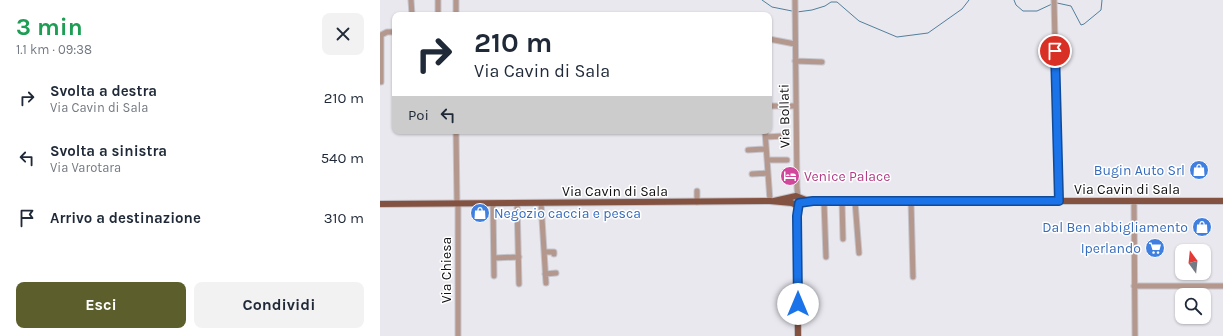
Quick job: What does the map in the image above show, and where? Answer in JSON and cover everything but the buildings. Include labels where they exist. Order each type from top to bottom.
[{"type":"main road","name":"Via Cavin di Sala","points":[[380,204],[1223,200]]},
{"type":"main road","points":[[796,201],[798,336]]},
{"type":"street","points":[[411,0],[412,12]]},
{"type":"street","points":[[438,0],[438,12]]},
{"type":"street","points":[[456,0],[456,12]]},
{"type":"street","name":"Via Bollati","points":[[795,0],[796,201]]},
{"type":"street","points":[[1054,3],[1059,201]]},
{"type":"street","points":[[381,82],[381,35],[387,32],[392,32]]},
{"type":"street","points":[[772,40],[795,44]]},
{"type":"street","points":[[795,61],[822,62]]},
{"type":"street","points":[[772,106],[796,106]]},
{"type":"street","points":[[456,134],[458,204]]},
{"type":"street","points":[[766,134],[768,173],[772,201]]},
{"type":"street","points":[[766,137],[783,136]]},
{"type":"street","points":[[748,150],[766,149]]},
{"type":"street","points":[[767,160],[787,160]]},
{"type":"street","points":[[752,174],[768,173]]},
{"type":"street","points":[[697,191],[697,202]]},
{"type":"street","points":[[824,201],[826,257]]},
{"type":"street","points":[[842,201],[843,239]]},
{"type":"street","points":[[855,201],[859,253]]},
{"type":"street","points":[[911,201],[913,277]]},
{"type":"street","points":[[517,203],[520,284]]},
{"type":"street","points":[[541,203],[546,283]]},
{"type":"street","points":[[1134,203],[1134,336]]},
{"type":"street","name":"Via Chiesa","points":[[458,204],[458,336]]},
{"type":"street","points":[[493,204],[494,276]]},
{"type":"street","points":[[544,252],[554,252],[554,254]]},
{"type":"street","points":[[494,258],[519,257]]},
{"type":"street","points":[[545,274],[556,273]]},
{"type":"street","points":[[1134,286],[1223,286]]},
{"type":"waterway","points":[[762,0],[772,7],[792,11]]},
{"type":"waterway","points":[[797,12],[812,10],[825,6],[831,2],[837,2],[859,21],[897,37],[928,33],[962,9],[969,0]]},
{"type":"waterway","points":[[1014,0],[1016,5],[1023,11],[1037,11],[1052,4]]},
{"type":"waterway","points":[[1057,3],[1071,6],[1081,25],[1101,10],[1102,0]]},
{"type":"place","name":"Bugin Auto Srl","points":[[1199,170]]},
{"type":"place","name":"Venice Palace","points":[[790,176]]},
{"type":"place","name":"Negozio caccia e pesca","points":[[480,213]]},
{"type":"place","name":"Dal Ben abbigliamento","points":[[1202,227]]},
{"type":"place","name":"Iperlando","points":[[1155,248]]},
{"type":"route","points":[[798,304],[797,216],[799,203],[813,201],[1059,201],[1055,51]]}]
